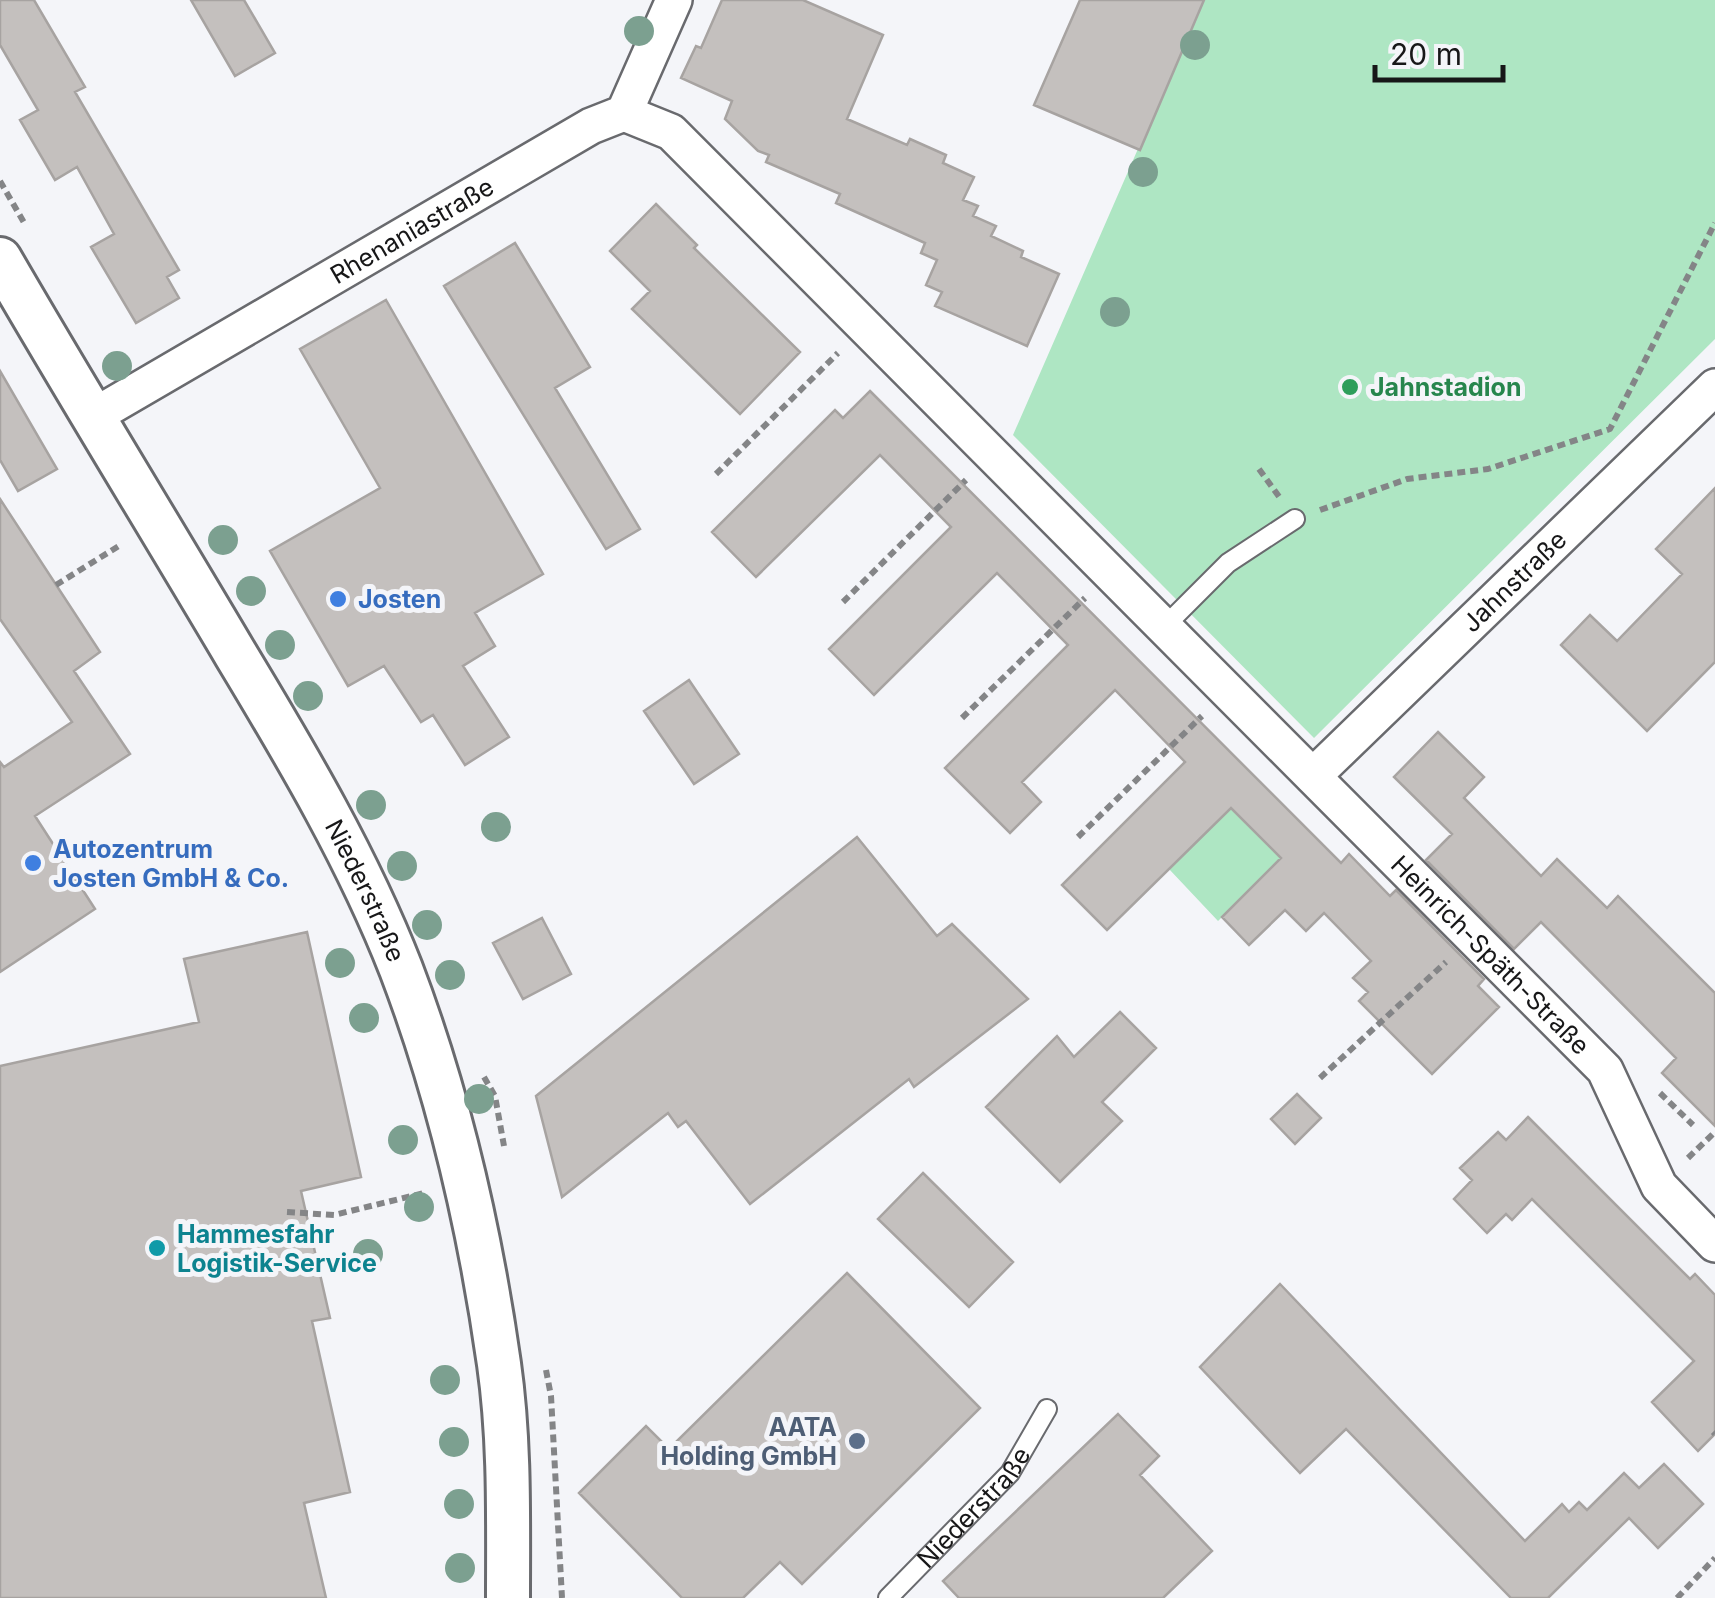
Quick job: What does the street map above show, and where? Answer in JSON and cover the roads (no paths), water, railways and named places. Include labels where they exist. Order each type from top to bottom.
[{"type":"street","points":[[624,113],[674,0]]},
{"type":"street","name":"Heinrich-Späth-Straße","points":[[624,113],[670,132],[1604,1070],[1658,1186],[1715,1244]]},
{"type":"street","name":"Rhenaniastraße","points":[[94,416],[591,126],[624,113]]},
{"type":"street","name":"Niederstraße","points":[[14,245],[94,416],[326,810],[400,966],[434,1062],[465,1181],[500,1366],[508,1483],[508,1598]]},
{"type":"street","name":"Jahnstraße","points":[[1313,776],[1715,387]]},
{"type":"lane","points":[[1164,627],[1228,563],[1295,519]]},
{"type":"lane","name":"Niederstraße","points":[[888,1598],[1010,1473],[1047,1409]]},
{"type":"place","name":"Jahnstadion","points":[[1350,387]]},
{"type":"place","name":"Josten","points":[[338,599]]},
{"type":"place","name":"Autozentrum Josten GmbH & Co.","points":[[33,863]]},
{"type":"place","name":"Hammesfahr Logistik-Service","points":[[157,1248]]},
{"type":"place","name":"AATA Holding GmbH","points":[[857,1441]]}]
